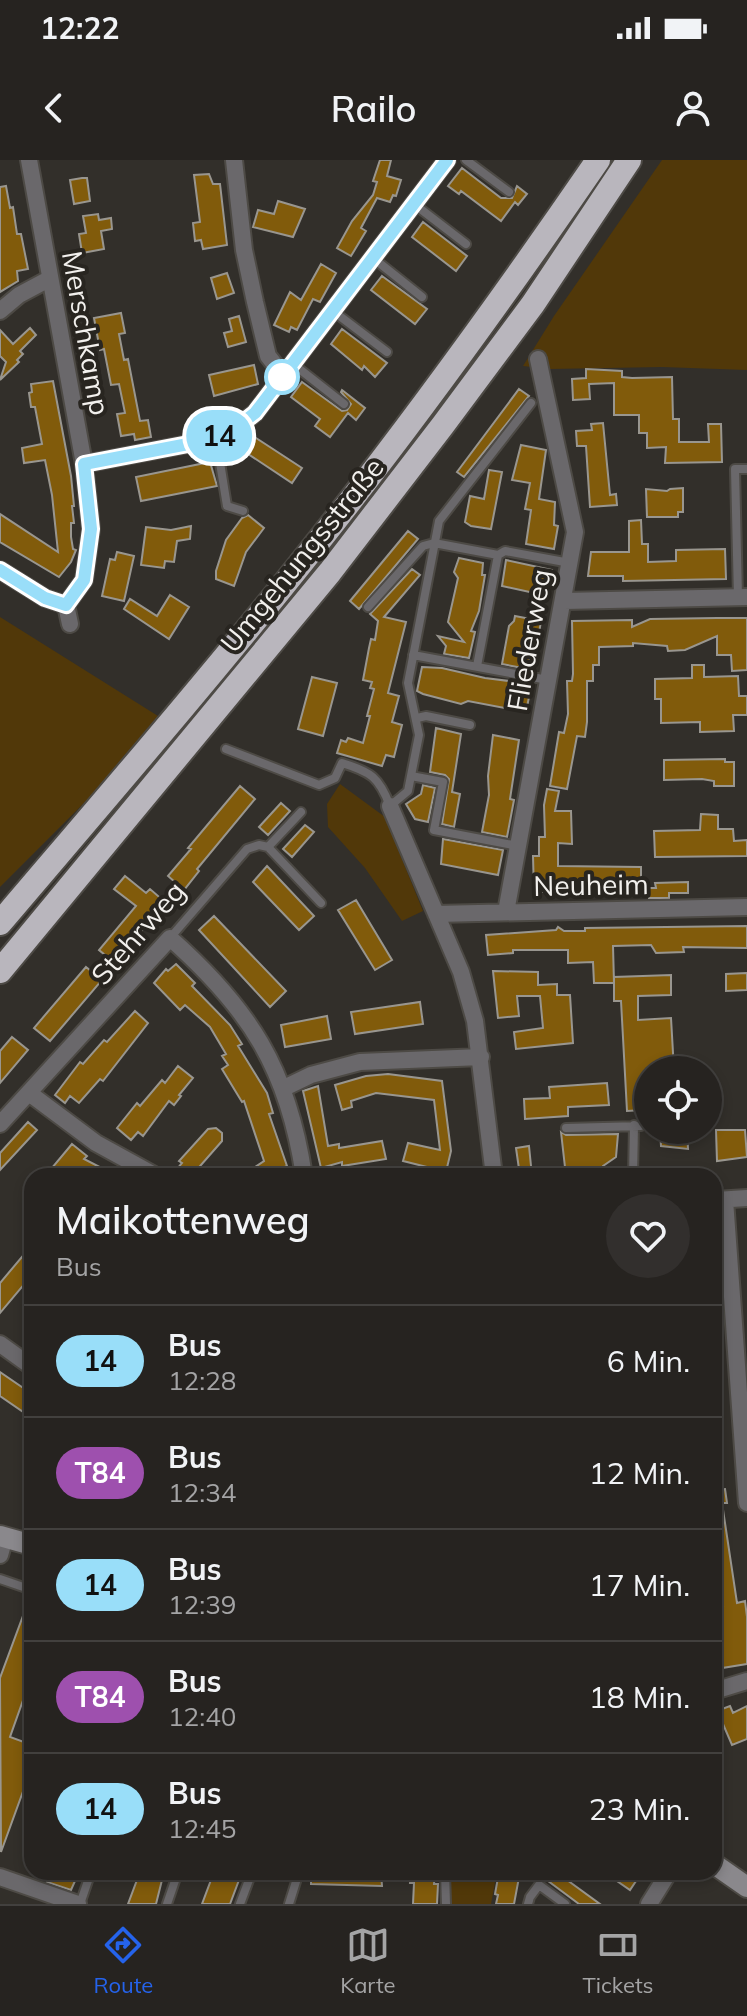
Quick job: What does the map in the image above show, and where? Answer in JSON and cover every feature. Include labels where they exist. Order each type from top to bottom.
[{"type":"highway","name":"Umgehungsstraße","points":[[0,923],[128,775],[304,560],[509,290],[598,160]]},
{"type":"highway","name":"Umgehungsstraße","points":[[0,971],[358,536],[533,304],[629,160]]},
{"type":"main road","points":[[1,1540],[24,1544]]},
{"type":"main road","points":[[722,1870],[747,1887]]},
{"type":"street","name":"Merschkamp","points":[[29,160],[84,464],[91,529],[84,580],[66,605]]},
{"type":"street","points":[[234,160],[244,250],[268,356],[288,369]]},
{"type":"street","points":[[84,464],[216,437],[233,430],[255,413],[447,160]]},
{"type":"street","points":[[0,311],[19,295],[49,279]]},
{"type":"street","name":"Fliederweg","points":[[506,912],[575,532],[535,378],[538,359]]},
{"type":"street","points":[[0,570],[45,598],[66,605],[70,624]]},
{"type":"street","points":[[564,601],[743,598]]},
{"type":"street","points":[[390,806],[461,972],[475,1021],[493,1168]]},
{"type":"street","name":"Neuheim","points":[[436,914],[747,907]]},
{"type":"street","points":[[170,938],[208,971],[245,1015],[284,1088],[298,1136],[303,1168]]},
{"type":"street","name":"Stehrweg","points":[[0,1124],[170,938]]},
{"type":"street","points":[[284,1088],[311,1075],[360,1062],[481,1057]]},
{"type":"street","points":[[29,1093],[96,1143],[141,1168]]},
{"type":"street","points":[[722,1200],[747,1198]]},
{"type":"street","points":[[722,1228],[745,1444],[747,1503]]},
{"type":"street","points":[[0,1344],[24,1361]]},
{"type":"street","points":[[722,1689],[747,1681]]},
{"type":"street","points":[[0,1877],[79,1904]]},
{"type":"street","points":[[649,1904],[664,1880]]},
{"type":"lane","points":[[466,160],[509,192]]},
{"type":"lane","points":[[414,204],[466,244]]},
{"type":"lane","points":[[372,257],[422,297]]},
{"type":"lane","points":[[332,311],[387,352]]},
{"type":"lane","points":[[288,369],[344,404]]},
{"type":"lane","points":[[333,757],[373,775],[384,789],[390,806],[408,791],[419,735],[408,683],[439,521],[531,403]]},
{"type":"lane","points":[[216,437],[227,506],[243,511]]},
{"type":"lane","points":[[743,598],[735,469],[747,469]]},
{"type":"lane","points":[[368,607],[423,546],[434,543],[498,555],[505,551],[570,563]]},
{"type":"lane","points":[[477,666],[498,555]]},
{"type":"lane","points":[[413,655],[548,680]]},
{"type":"lane","points":[[417,718],[426,716],[470,725]]},
{"type":"lane","points":[[226,749],[319,785],[335,778],[342,763]]},
{"type":"lane","points":[[411,776],[443,782],[434,830],[518,846]]},
{"type":"lane","points":[[301,812],[268,847],[321,903]]},
{"type":"lane","name":"Stehrweg","points":[[170,938],[247,849],[259,845],[268,847]]},
{"type":"lane","points":[[566,1128],[634,1125],[633,1168]]},
{"type":"lane","points":[[0,1579],[24,1587]]},
{"type":"lane","points":[[79,1904],[88,1880]]},
{"type":"lane","points":[[167,1904],[175,1880]]},
{"type":"lane","points":[[240,1904],[249,1880]]},
{"type":"lane","points":[[289,1904],[296,1880]]},
{"type":"lane","points":[[445,1880],[446,1904]]},
{"type":"lane","points":[[528,1904],[539,1885],[565,1904]]},
{"type":"shaded area","points":[[662,160],[747,160],[747,370],[662,367],[550,369],[523,366],[554,316]]},
{"type":"shaded area","points":[[0,617],[158,716],[92,795],[0,887]]},
{"type":"shaded area","points":[[340,784],[385,817],[423,911],[402,921],[365,868],[328,827],[327,804]]},
{"type":"shaded area","points":[[447,1880],[496,1880],[491,1904],[448,1904]]},
{"type":"building","points":[[380,160],[391,160],[387,176],[401,180],[396,196],[393,195],[390,202],[377,198],[361,228],[366,231],[351,256],[337,248],[352,221],[373,195],[377,182],[373,181]]},
{"type":"building","points":[[462,168],[501,198],[512,198],[517,186],[527,194],[518,205],[515,202],[501,221],[461,191],[459,194],[448,186]]},
{"type":"building","points":[[209,174],[213,184],[220,184],[227,245],[203,249],[201,240],[195,241],[193,223],[200,222],[194,175]]},
{"type":"building","points":[[87,178],[90,201],[74,204],[70,180]]},
{"type":"building","points":[[6,186],[28,269],[17,271],[18,281],[0,292],[0,187]]},
{"type":"building","points":[[278,201],[305,209],[293,237],[253,227],[258,210],[274,214]]},
{"type":"building","points":[[98,214],[99,220],[111,218],[112,229],[101,231],[104,249],[82,253],[79,234],[86,233],[83,216]]},
{"type":"building","points":[[423,222],[467,256],[456,271],[412,237]]},
{"type":"building","points":[[321,264],[336,273],[320,302],[313,299],[297,330],[291,327],[289,332],[274,325],[290,292],[301,300]]},
{"type":"building","points":[[227,273],[234,293],[217,299],[211,278]]},
{"type":"building","points":[[382,276],[427,309],[415,324],[371,290]]},
{"type":"building","points":[[121,313],[125,333],[119,334],[124,360],[128,359],[140,421],[148,420],[151,437],[135,440],[134,434],[121,436],[117,414],[125,413],[119,384],[111,385],[94,318]]},
{"type":"building","points":[[239,316],[246,342],[228,347],[224,333],[232,331],[229,319]]},
{"type":"building","points":[[30,328],[36,335],[20,351],[23,354],[17,360],[19,362],[0,380],[6,362],[0,356],[0,330],[13,344]]},
{"type":"building","points":[[342,329],[387,363],[375,377],[331,344]]},
{"type":"building","points":[[254,365],[258,384],[214,396],[209,375]]},
{"type":"building","points":[[586,369],[622,371],[622,377],[632,378],[672,377],[673,419],[679,419],[679,442],[709,442],[708,424],[721,424],[722,462],[665,463],[666,447],[647,448],[647,433],[639,433],[639,415],[614,415],[614,383],[589,384],[590,399],[573,400],[572,379],[586,378]]},
{"type":"building","points":[[53,381],[71,476],[74,523],[71,523],[71,537],[73,549],[76,550],[59,577],[0,542],[0,514],[58,552],[45,460],[24,463],[22,448],[42,444],[35,407],[31,407],[31,384]]},
{"type":"building","points":[[302,382],[342,411],[351,404],[342,390],[365,408],[356,420],[348,413],[330,437],[315,426],[320,419],[291,397]]},
{"type":"building","points":[[519,389],[529,396],[464,477],[457,472]]},
{"type":"building","points":[[603,423],[610,495],[616,494],[617,505],[590,507],[586,446],[577,446],[576,431],[592,430],[591,424]]},
{"type":"building","points":[[247,435],[302,468],[292,483],[239,448]]},
{"type":"building","points":[[521,445],[546,450],[539,499],[555,502],[554,525],[558,526],[554,549],[526,544],[531,510],[525,509],[530,483],[512,480]]},
{"type":"building","points":[[210,462],[217,486],[141,501],[136,477]]},
{"type":"building","points":[[489,470],[502,472],[491,529],[465,522],[470,496],[484,499]]},
{"type":"building","points":[[683,488],[683,512],[678,512],[678,517],[647,517],[646,489],[667,491]]},
{"type":"building","points":[[248,515],[264,528],[246,552],[234,586],[216,579],[216,571],[226,540],[242,518]]},
{"type":"building","points":[[641,520],[642,544],[648,544],[648,562],[676,561],[676,550],[725,549],[726,579],[623,581],[623,576],[588,576],[591,552],[629,552],[629,521]]},
{"type":"building","points":[[191,526],[190,539],[177,541],[174,562],[165,561],[164,568],[141,565],[146,527],[171,530]]},
{"type":"building","points":[[408,531],[418,539],[359,609],[350,601]]},
{"type":"building","points":[[117,552],[134,556],[124,601],[102,596],[110,559],[115,560]]},
{"type":"building","points":[[459,558],[483,563],[482,575],[485,575],[479,611],[471,631],[475,632],[469,658],[444,654],[446,646],[438,636],[464,642],[448,622],[458,578],[454,572]]},
{"type":"building","points":[[506,560],[552,570],[548,596],[502,586]]},
{"type":"building","points":[[412,569],[420,575],[384,617],[406,622],[388,693],[399,696],[392,722],[402,725],[394,757],[386,755],[382,766],[337,753],[341,740],[346,742],[348,738],[363,743],[370,716],[367,716],[374,689],[370,688],[372,682],[363,680],[378,621],[370,614]]},
{"type":"building","points":[[170,595],[189,607],[169,639],[124,609],[130,599],[157,616]]},
{"type":"building","points":[[515,616],[541,621],[539,633],[535,632],[528,669],[502,664],[509,626]]},
{"type":"building","points":[[747,618],[747,670],[732,671],[731,655],[717,655],[717,636],[685,650],[668,651],[667,646],[633,643],[633,646],[599,647],[599,665],[593,665],[593,681],[587,681],[585,737],[577,736],[567,789],[550,786],[559,732],[564,733],[568,714],[567,681],[572,681],[573,674],[572,621],[632,620],[632,627],[650,619]]},
{"type":"building","points":[[692,665],[704,665],[704,677],[738,676],[739,696],[747,696],[747,715],[733,715],[734,731],[700,732],[700,722],[661,723],[661,699],[655,699],[655,679],[692,678]]},
{"type":"building","points":[[422,667],[525,683],[531,687],[526,712],[468,701],[461,704],[423,694],[417,691]]},
{"type":"building","points":[[312,677],[337,683],[323,736],[298,729]]},
{"type":"building","points":[[436,728],[461,734],[452,792],[460,794],[454,827],[442,824],[449,779],[430,772]]},
{"type":"building","points":[[493,735],[519,740],[510,799],[514,800],[507,837],[482,832],[489,795]]},
{"type":"building","points":[[725,759],[725,762],[734,762],[734,786],[714,786],[714,781],[702,779],[664,780],[664,760]]},
{"type":"building","points":[[423,785],[435,788],[428,822],[415,819],[406,804],[421,794]]},
{"type":"building","points":[[240,786],[255,799],[197,869],[199,871],[184,890],[168,876]]},
{"type":"building","points":[[547,789],[559,791],[555,811],[571,811],[572,844],[558,843],[558,866],[641,867],[641,891],[558,888],[558,892],[534,892],[533,856],[539,856],[539,837],[545,837]]},
{"type":"building","points":[[281,803],[290,811],[268,835],[259,827]]},
{"type":"building","points":[[701,814],[718,815],[718,829],[733,829],[734,841],[747,840],[747,856],[655,857],[654,831],[700,830]]},
{"type":"building","points":[[305,825],[314,832],[292,857],[283,849]]},
{"type":"building","points":[[443,839],[503,850],[498,875],[441,864]]},
{"type":"building","points":[[267,866],[314,916],[299,930],[253,882]]},
{"type":"building","points":[[125,876],[146,893],[150,889],[165,902],[115,963],[99,950],[136,906],[114,889]]},
{"type":"building","points":[[688,882],[688,893],[669,893],[669,898],[649,898],[648,888],[656,888],[655,883]]},
{"type":"building","points":[[356,900],[392,960],[375,970],[338,910]]},
{"type":"building","points":[[214,916],[286,991],[270,1007],[199,930]]},
{"type":"building","points":[[747,926],[747,948],[683,947],[684,952],[656,953],[651,945],[613,946],[614,983],[594,983],[593,962],[568,963],[568,950],[513,950],[513,953],[488,955],[486,935],[556,930],[558,927],[564,931],[585,931],[585,928]]},
{"type":"building","points":[[176,964],[195,983],[192,986],[230,1025],[242,1044],[238,1046],[267,1093],[273,1113],[269,1114],[287,1166],[254,1168],[264,1161],[244,1101],[222,1069],[228,1065],[222,1056],[226,1054],[210,1027],[185,1005],[180,1010],[154,983],[166,969],[168,971]]},
{"type":"building","points":[[86,967],[102,980],[50,1041],[34,1028]]},
{"type":"building","points":[[493,971],[538,972],[538,985],[557,984],[557,995],[570,995],[573,1043],[516,1049],[514,1032],[543,1028],[540,996],[517,996],[519,1016],[498,1018]]},
{"type":"building","points":[[747,973],[747,990],[726,991],[726,974]]},
{"type":"building","points":[[671,975],[671,995],[638,996],[638,1020],[671,1018],[673,1056],[634,1056],[634,1111],[627,1111],[621,1001],[614,1001],[614,977]]},
{"type":"building","points":[[420,1002],[423,1024],[355,1034],[351,1012]]},
{"type":"building","points":[[135,1011],[148,1023],[103,1081],[100,1079],[79,1103],[70,1096],[65,1103],[55,1095],[80,1062],[83,1064],[104,1040],[107,1042]]},
{"type":"building","points":[[327,1016],[331,1039],[285,1047],[281,1025]]},
{"type":"building","points":[[12,1037],[28,1050],[0,1083],[0,1051]]},
{"type":"building","points":[[178,1066],[193,1078],[174,1105],[169,1101],[143,1136],[138,1132],[131,1140],[117,1128],[137,1103],[140,1106]]},
{"type":"building","points":[[388,1074],[442,1081],[451,1151],[447,1168],[431,1168],[403,1161],[408,1143],[440,1150],[434,1100],[376,1093],[351,1101],[352,1107],[342,1110],[335,1085],[366,1076]]},
{"type":"building","points":[[607,1083],[609,1105],[568,1107],[568,1116],[525,1119],[524,1099],[550,1098],[549,1087]]},
{"type":"building","points":[[318,1086],[328,1146],[339,1144],[339,1148],[382,1141],[386,1159],[342,1166],[342,1162],[321,1168],[303,1091]]},
{"type":"building","points":[[28,1122],[37,1130],[0,1170],[0,1153]]},
{"type":"building","points":[[216,1128],[222,1133],[222,1141],[198,1168],[178,1168],[182,1163],[179,1161],[208,1129]]},
{"type":"building","points":[[722,1130],[745,1130],[747,1157],[717,1161],[716,1144],[722,1144]]},
{"type":"building","points":[[561,1132],[566,1135],[618,1134],[616,1157],[603,1168],[565,1168]]},
{"type":"building","points":[[72,1144],[87,1156],[84,1159],[101,1168],[52,1168]]},
{"type":"building","points":[[688,1144],[688,1149],[661,1146]]},
{"type":"building","points":[[529,1146],[531,1168],[519,1168],[516,1148]]},
{"type":"building","points":[[24,1254],[24,1284],[0,1313],[0,1283]]},
{"type":"building","points":[[0,1372],[24,1388],[24,1412],[0,1396]]},
{"type":"building","points":[[722,1489],[725,1489],[727,1503],[722,1503]]},
{"type":"building","points":[[722,1503],[737,1603],[745,1601],[747,1664],[722,1668]]},
{"type":"building","points":[[24,1613],[24,1698],[10,1737],[24,1742],[24,1789],[1,1852],[0,1678]]},
{"type":"building","points":[[730,1706],[733,1713],[747,1706],[747,1739],[732,1745],[722,1724],[722,1709]]},
{"type":"building","points":[[48,1880],[75,1880],[71,1890],[47,1882]]},
{"type":"building","points":[[137,1880],[162,1880],[156,1904],[128,1904]]},
{"type":"building","points":[[211,1880],[239,1880],[230,1904],[202,1904]]},
{"type":"building","points":[[311,1880],[382,1880],[382,1886],[311,1884]]},
{"type":"building","points":[[410,1880],[434,1880],[434,1884],[438,1884],[437,1904],[413,1904],[414,1883],[410,1883]]},
{"type":"building","points":[[498,1880],[518,1880],[514,1904],[496,1904],[498,1895],[495,1894]]},
{"type":"building","points":[[547,1880],[567,1880],[600,1904],[579,1904]]},
{"type":"building","points":[[616,1880],[637,1880],[630,1890]]},
{"type":"bus line","name":"14","points":[[0,570],[45,598],[66,605],[84,580],[91,529],[84,464],[209,440],[233,430],[255,413],[447,160]]}]
